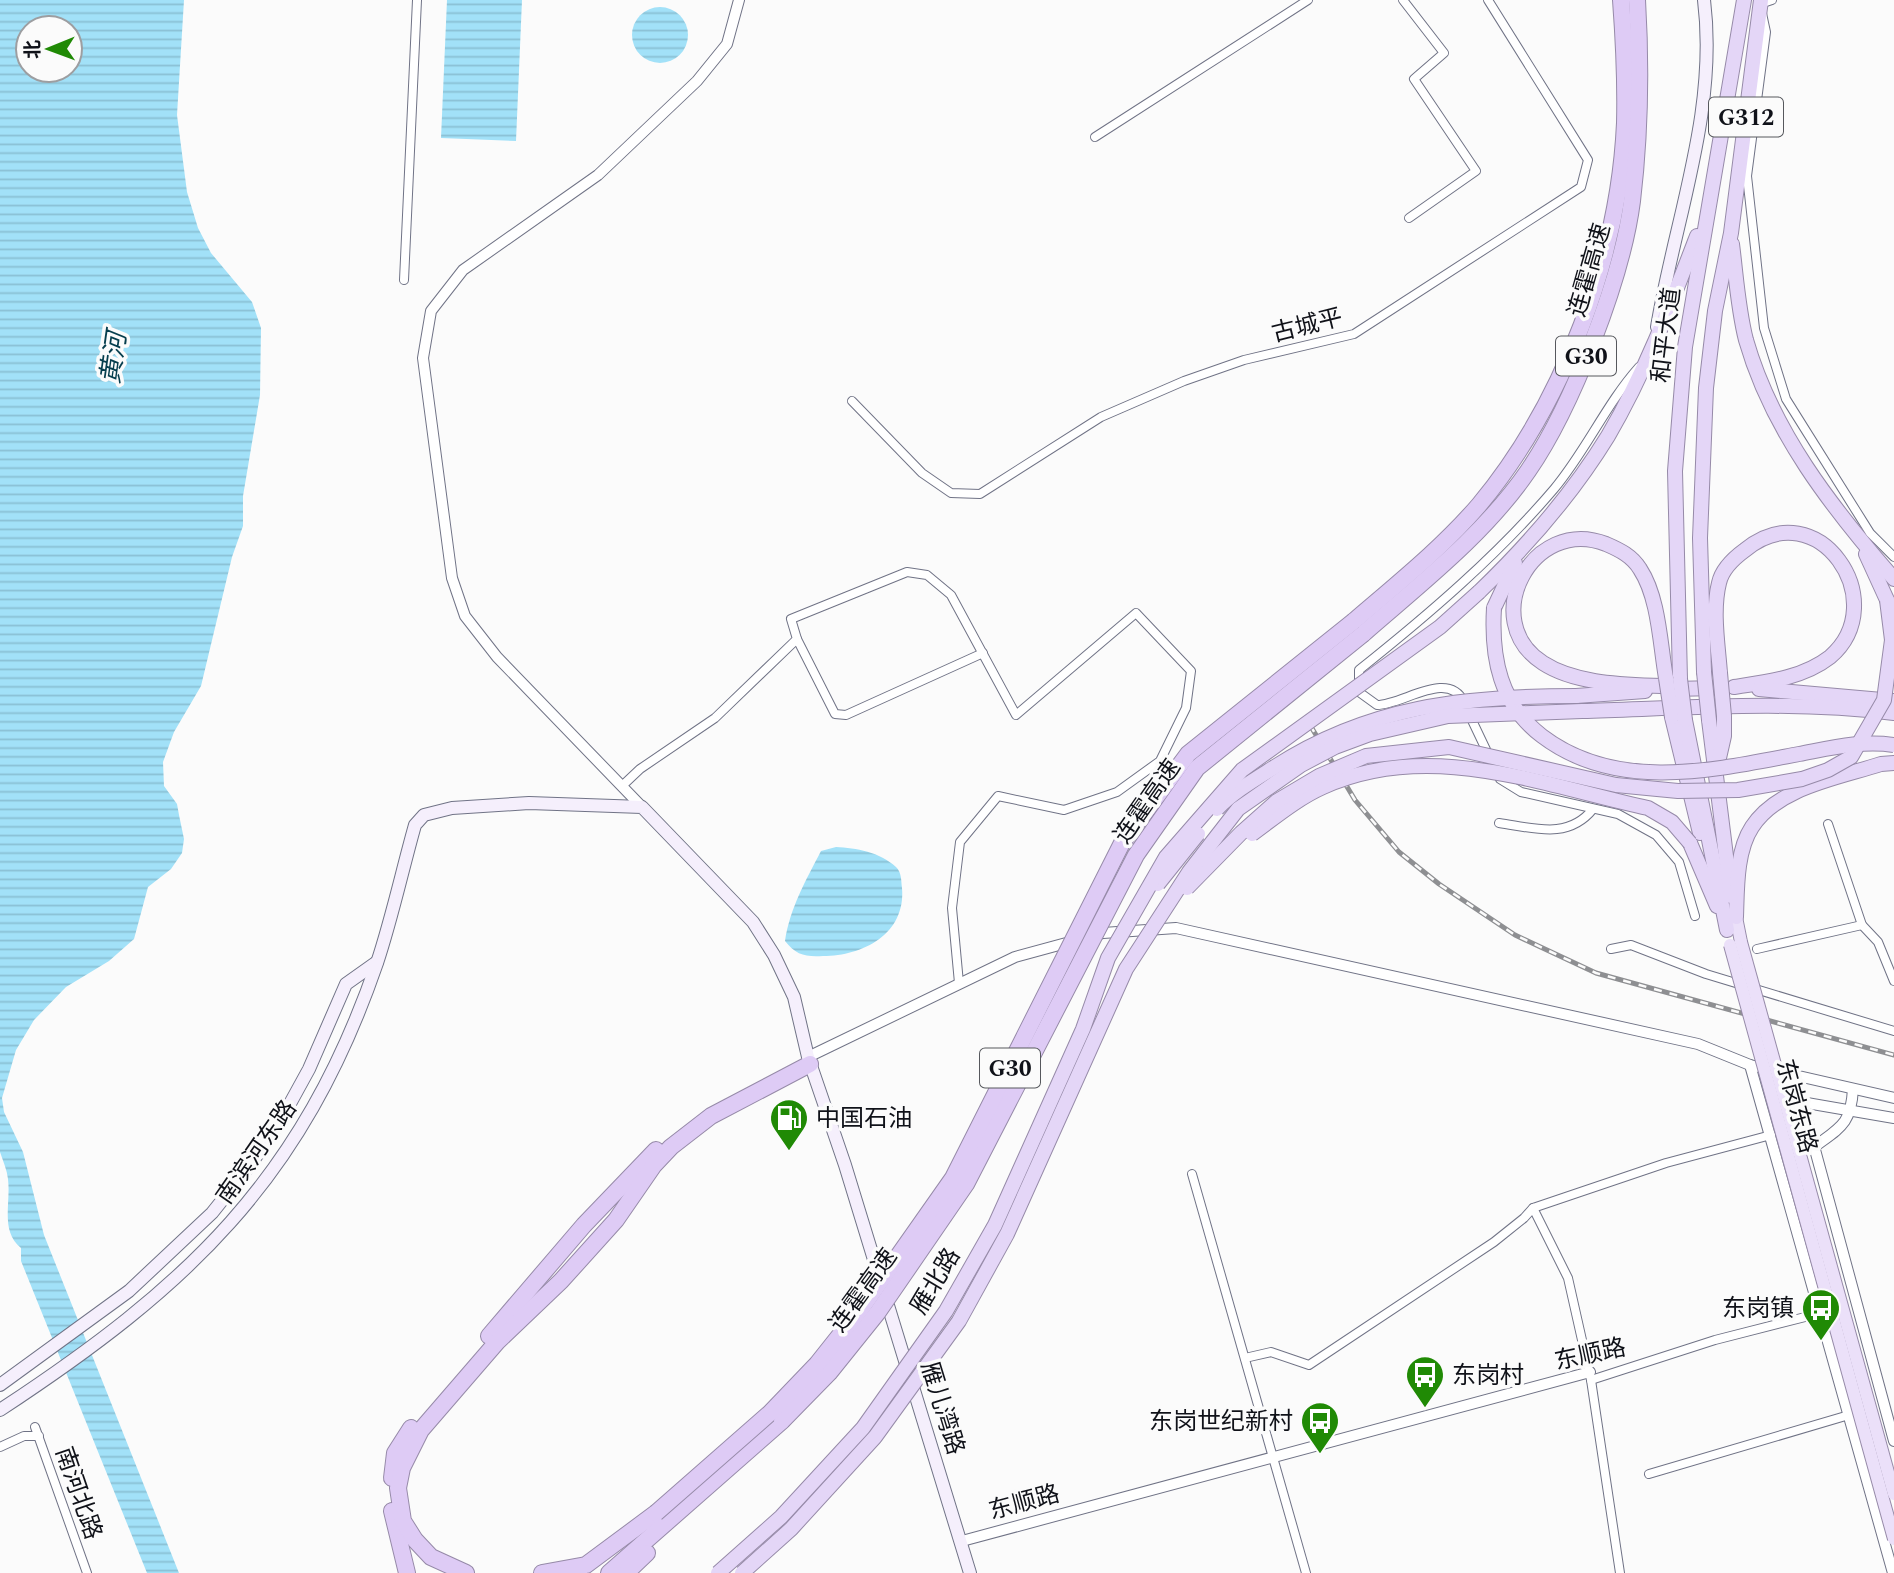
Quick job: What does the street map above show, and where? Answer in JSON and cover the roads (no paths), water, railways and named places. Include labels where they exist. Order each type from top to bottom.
[{"type":"highway","name":"连霍高速","points":[[609,1573],[782,1421],[829,1373],[878,1312],[966,1184],[1136,855],[1197,768],[1358,627],[1438,548],[1479,505],[1544,411],[1598,276],[1616,203],[1625,123],[1621,0]]},
{"type":"highway","name":"连霍高速","points":[[594,1573],[663,1523],[817,1364],[871,1296],[953,1178],[1122,843],[1188,754],[1450,558],[1494,514],[1528,471],[1558,421],[1586,356],[1614,276],[1632,204],[1639,122],[1637,0]]},
{"type":"highway","name":"和平大道","points":[[1678,682],[1675,471],[1685,347],[1744,0]]},
{"type":"highway","name":"和平大道","points":[[1716,718],[1704,672],[1701,472],[1715,311],[1731,233],[1764,1]]},
{"type":"highway","points":[[1132,916],[1166,857],[1242,770],[1440,627],[1520,552],[1607,437],[1655,340],[1708,204]]},
{"type":"highway","points":[[1731,233],[1745,335],[1775,415],[1813,477],[1894,579]]},
{"type":"highway","points":[[1716,718],[1720,673],[1716,598],[1719,579],[1731,561],[1757,541],[1779,534],[1796,533],[1812,537],[1837,553],[1855,582],[1857,596],[1852,628],[1842,645],[1829,658],[1784,680],[1734,687]]},
{"type":"highway","points":[[1678,682],[1648,584],[1627,554],[1597,541],[1578,538],[1552,546],[1536,556],[1518,584],[1514,618],[1519,636],[1543,664],[1589,679],[1678,682],[1894,701]]},
{"type":"highway","points":[[1164,911],[1241,833],[1278,801],[1319,776],[1366,756],[1450,747],[1616,785],[1678,791],[1738,790],[1802,779],[1828,770],[1851,757],[1884,700],[1892,640],[1887,600],[1860,539]]},
{"type":"highway","points":[[1520,552],[1494,608],[1492,637],[1495,665],[1504,691],[1518,713],[1531,728],[1566,752],[1605,766],[1675,774],[1852,744],[1894,745]]},
{"type":"highway","points":[[1132,916],[1219,807],[1297,752],[1336,731],[1422,707],[1516,696],[1576,696],[1678,682]]},
{"type":"highway","name":"东岗东路","points":[[1678,682],[1678,719],[1693,814],[1720,890],[1727,930]]},
{"type":"highway","points":[[1164,911],[1189,872],[1238,809],[1301,765],[1335,747],[1370,734],[1448,716],[1749,707],[1854,708],[1894,713]]},
{"type":"highway","name":"东岗东路","points":[[1716,718],[1724,736],[1717,766],[1736,917]]},
{"type":"highway","points":[[1736,917],[1741,869],[1751,828],[1784,797],[1881,764],[1894,763]]},
{"type":"highway","points":[[1164,911],[1243,841],[1322,787],[1370,771],[1408,766],[1462,765],[1648,808],[1672,822],[1690,843],[1727,930]]},
{"type":"highway","name":"雁北路","points":[[741,1573],[791,1529],[875,1437],[958,1321],[1007,1234],[1126,969],[1164,911]]},
{"type":"highway","name":"雁北路","points":[[718,1573],[781,1517],[863,1428],[946,1311],[1000,1213],[1083,1030],[1108,958],[1132,916]]},
{"type":"highway","points":[[407,1573],[393,1513],[392,1479],[395,1452],[418,1418],[584,1225],[674,1132],[706,1110],[809,1060]]},
{"type":"highway","points":[[466,1573],[431,1557],[415,1540],[403,1521],[398,1488],[402,1468],[421,1430],[512,1326],[561,1281],[615,1220],[654,1165],[671,1147],[711,1116],[809,1060]]},
{"type":"highway","points":[[542,1573],[586,1565],[663,1523]]},
{"type":"highway","points":[[626,1573],[663,1523]]},
{"type":"main road","points":[[1655,340],[1668,263],[1691,183],[1705,78],[1707,36],[1704,0]]},
{"type":"main road","name":"南滨河东路","points":[[0,1410],[142,1309],[228,1227],[283,1157],[328,1079],[377,962],[415,825],[424,815],[452,808],[529,803],[642,807]]},
{"type":"main road","name":"雁儿湾路","points":[[642,807],[753,922],[774,955],[794,997],[809,1060],[845,1165],[970,1573]]},
{"type":"main road","name":"东岗东路","points":[[1736,917],[1735,943],[1894,1539]]},
{"type":"main road","name":"东岗东路","points":[[1727,930],[1735,943],[1894,1494]]},
{"type":"main road","name":"南滨河东路","points":[[0,1385],[129,1291],[205,1220],[260,1152],[309,1069],[346,984],[377,962]]},
{"type":"street","points":[[404,280],[417,0]]},
{"type":"street","points":[[642,807],[498,657],[465,617],[452,578],[423,358],[430,311],[463,270],[598,175],[697,81],[727,44],[740,0]]},
{"type":"street","points":[[1095,137],[1308,0]]},
{"type":"street","points":[[1403,0],[1444,53],[1414,79],[1476,171],[1409,218]]},
{"type":"street","name":"古城平","points":[[852,401],[922,473],[951,493],[980,494],[1101,417],[1184,381],[1244,360],[1354,334],[1581,187],[1588,160],[1488,0]]},
{"type":"street","points":[[1764,1],[1766,32],[1747,176],[1764,328],[1786,399],[1870,533],[1894,557]]},
{"type":"street","points":[[1745,335],[1764,328]]},
{"type":"street","points":[[1645,359],[1620,388],[1554,489],[1471,575],[1359,670],[1357,677],[1359,692],[1370,703],[1377,705],[1438,687],[1452,689],[1462,698],[1500,779],[1521,792],[1619,814],[1656,835],[1679,862],[1695,916]]},
{"type":"street","points":[[959,983],[952,908],[960,842],[998,796],[1064,810],[1116,792],[1160,761],[1186,708],[1191,671],[1136,613],[1016,715],[983,653],[951,595],[927,575],[907,572],[791,619],[797,639],[835,714],[846,715],[983,653]]},
{"type":"street","points":[[622,786],[640,769],[715,718],[797,639]]},
{"type":"street","points":[[1499,823],[1563,830],[1575,826],[1593,808]]},
{"type":"street","points":[[1828,824],[1862,925],[1878,942],[1894,981]]},
{"type":"street","points":[[1757,949],[1862,925]]},
{"type":"street","points":[[809,1060],[836,1042],[1014,957],[1103,933],[1176,928],[1698,1044],[1750,1065],[1894,1098]]},
{"type":"street","points":[[1611,949],[1630,945],[1706,974],[1894,1031]]},
{"type":"street","points":[[1750,1065],[1892,1573]]},
{"type":"street","points":[[1795,1076],[1894,1441]]},
{"type":"street","points":[[1756,1082],[1801,1102],[1894,1118]]},
{"type":"street","points":[[1814,1147],[1846,1123],[1852,1110],[1853,1089]]},
{"type":"street","points":[[1245,1358],[1271,1352],[1309,1365],[1494,1242],[1533,1208],[1666,1163],[1771,1135]]},
{"type":"street","points":[[1192,1174],[1306,1573]]},
{"type":"street","points":[[1533,1208],[1568,1278],[1591,1376],[1620,1573]]},
{"type":"street","name":"东顺路","points":[[962,1541],[1821,1314]]},
{"type":"street","points":[[1824,1327],[1860,1319]]},
{"type":"street","points":[[1649,1474],[1849,1415]]},
{"type":"street","name":"南河北路","points":[[35,1427],[86,1573]]},
{"type":"street","points":[[0,1447],[24,1436],[39,1436]]},
{"type":"water","name":"黄河","points":[[0,0],[184,0],[177,115],[187,192],[198,228],[211,253],[252,302],[261,328],[260,395],[243,496],[243,526],[232,557],[201,686],[174,732],[163,762],[164,786],[177,804],[184,839],[182,853],[171,869],[148,887],[134,939],[109,961],[66,987],[34,1020],[16,1050],[2,1098],[4,1112],[23,1152],[44,1235],[179,1573],[147,1573],[21,1261],[21,1248],[11,1234],[8,1225],[9,1188],[0,1152]]},
{"type":"water","points":[[447,0],[522,0],[516,141],[441,138]]},
{"type":"water","points":[[655,7],[665,7],[680,15],[686,24],[686,46],[680,55],[665,63],[655,63],[637,51],[632,40],[632,30],[644,12]]},
{"type":"water","points":[[836,847],[868,852],[896,867],[902,888],[897,918],[889,930],[867,947],[838,955],[801,954],[785,941],[791,917],[799,894],[821,851]]},
{"type":"railway","points":[[1310,725],[1355,800],[1399,852],[1439,884],[1515,935],[1596,973],[1894,1055]]},
{"type":"place","name":"中国石油","points":[[789,1152]]},
{"type":"place","name":"东岗镇","points":[[1821,1342]]},
{"type":"place","name":"东岗村","points":[[1425,1409]]},
{"type":"place","name":"东岗世纪新村","points":[[1320,1455]]}]
